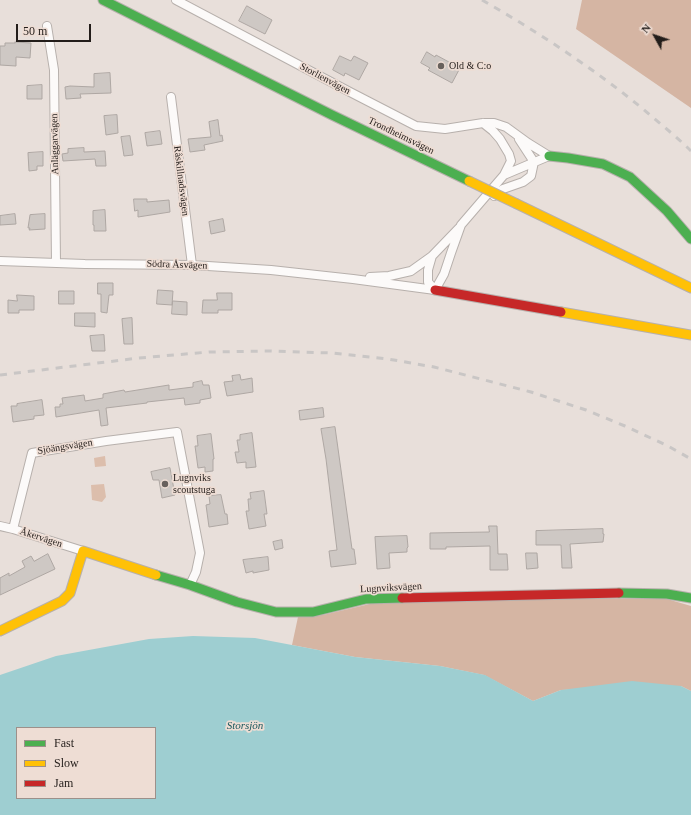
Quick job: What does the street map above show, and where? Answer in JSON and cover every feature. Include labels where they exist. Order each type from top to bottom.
[{"type":"main road","name":"Trondheimsvägen","points":[[102,0],[332,115],[691,288]]},
{"type":"main road","points":[[549,156],[603,164],[630,177],[667,211],[691,239]]},
{"type":"main road","points":[[435,290],[691,335]]},
{"type":"main road","points":[[0,631],[62,601],[70,593],[83,551]]},
{"type":"main road","name":"Lugnviksvägen","points":[[83,551],[141,571],[190,585],[237,602],[276,612],[313,612],[366,599],[630,593],[667,594],[691,598]]},
{"type":"street","name":"Storlienvägen","points":[[176,0],[416,126],[445,129],[483,123],[494,123],[506,127],[549,156]]},
{"type":"street","name":"Anläggarvägen","points":[[47,26],[54,70],[56,263]]},
{"type":"street","name":"Råskillnadsvägen","points":[[171,97],[192,265]]},
{"type":"street","points":[[477,208],[504,175],[510,160],[509,154],[500,139],[494,131],[483,123]]},
{"type":"street","points":[[477,208],[503,189],[523,182],[531,176],[534,162],[516,135]]},
{"type":"street","points":[[504,175],[549,156]]},
{"type":"street","name":"Södra Åsvägen","points":[[353,279],[389,276],[411,272],[432,256],[477,208]]},
{"type":"street","points":[[432,256],[428,270],[428,282],[435,290],[444,274],[461,225]]},
{"type":"street","name":"Södra Åsvägen","points":[[0,261],[192,265],[271,270],[435,290]]},
{"type":"street","name":"Sjöängsvägen","points":[[13,529],[32,453],[106,441],[177,432],[200,553],[196,572],[190,585]]},
{"type":"street","name":"Åkervägen","points":[[0,526],[83,551]]},
{"type":"shaded area","points":[[582,0],[691,0],[691,108],[576,29]]},
{"type":"shaded area","points":[[105,456],[106,466],[95,467],[94,458]]},
{"type":"shaded area","points":[[104,484],[106,497],[102,502],[92,500],[91,485]]},
{"type":"shaded area","points":[[576,598],[667,599],[691,606],[691,691],[681,686],[561,690],[533,701],[484,675],[440,666],[355,657],[292,645],[298,617],[323,615],[374,603]]},
{"type":"water","name":"Storsjön","points":[[193,636],[255,638],[355,657],[440,666],[485,675],[533,701],[561,690],[632,681],[681,686],[691,691],[691,815],[0,815],[0,675],[56,656],[149,639]]},
{"type":"building","points":[[247,6],[272,20],[265,34],[239,21]]},
{"type":"building","points":[[5,43],[31,43],[30,58],[16,57],[16,66],[0,65],[0,46],[5,46]]},
{"type":"building","name":"Old & C:o","points":[[427,52],[435,57],[436,55],[460,68],[452,83],[428,70],[430,68],[421,63]]},
{"type":"building","points":[[340,56],[351,61],[354,56],[368,63],[359,80],[345,73],[344,76],[333,70]]},
{"type":"building","points":[[110,73],[111,93],[80,94],[81,98],[66,99],[65,87],[94,87],[94,74]]},
{"type":"building","points":[[42,85],[42,99],[27,99],[27,86]]},
{"type":"building","points":[[117,115],[118,133],[106,135],[104,116]]},
{"type":"building","points":[[218,120],[220,136],[222,135],[223,141],[204,145],[205,150],[190,152],[188,139],[211,137],[209,122]]},
{"type":"building","points":[[160,131],[162,144],[147,146],[145,133]]},
{"type":"building","points":[[130,136],[133,155],[124,156],[121,137]]},
{"type":"building","points":[[84,148],[84,152],[105,151],[106,166],[96,166],[95,159],[63,161],[62,154],[68,153],[68,149]]},
{"type":"building","points":[[43,152],[43,166],[37,166],[37,170],[29,171],[28,153]]},
{"type":"building","points":[[134,199],[147,199],[147,202],[169,200],[170,212],[138,217],[138,210],[135,211]]},
{"type":"building","points":[[105,210],[106,231],[94,231],[93,211]]},
{"type":"building","points":[[15,214],[16,224],[0,225],[0,216]]},
{"type":"building","points":[[45,214],[45,229],[29,230],[30,215]]},
{"type":"building","points":[[223,219],[225,231],[211,234],[209,222]]},
{"type":"building","points":[[98,283],[113,283],[113,295],[109,295],[107,313],[101,312],[101,294],[98,294]]},
{"type":"building","points":[[158,290],[173,291],[172,305],[157,304]]},
{"type":"building","points":[[59,291],[74,291],[74,304],[59,304]]},
{"type":"building","points":[[217,293],[232,293],[232,310],[218,310],[218,313],[202,313],[203,300],[217,300]]},
{"type":"building","points":[[17,295],[34,296],[34,310],[19,310],[19,313],[8,313],[8,300],[17,301]]},
{"type":"building","points":[[173,301],[187,302],[187,315],[172,314]]},
{"type":"building","points":[[75,313],[95,313],[95,327],[75,326]]},
{"type":"building","points":[[132,318],[133,344],[124,344],[122,319]]},
{"type":"building","points":[[104,335],[105,351],[92,351],[90,336]]},
{"type":"building","points":[[240,375],[241,380],[252,378],[253,392],[227,396],[224,382],[233,381],[232,376]]},
{"type":"building","points":[[202,381],[203,385],[209,385],[211,398],[200,400],[200,403],[185,405],[184,398],[106,408],[108,425],[101,426],[99,410],[56,417],[55,407],[60,407],[60,404],[63,404],[62,398],[84,395],[85,401],[103,398],[103,394],[124,390],[125,392],[169,385],[169,390],[193,387],[193,383]]},
{"type":"building","points":[[42,400],[44,415],[34,416],[34,419],[13,422],[11,406]]},
{"type":"building","points":[[323,408],[324,417],[300,420],[299,411]]},
{"type":"building","points":[[335,427],[352,549],[354,549],[356,564],[331,567],[329,551],[337,550],[321,429]]},
{"type":"building","points":[[252,433],[256,467],[246,468],[246,462],[237,463],[235,452],[239,452],[237,440],[240,440],[240,435]]},
{"type":"building","points":[[211,434],[214,459],[213,471],[205,472],[205,467],[198,468],[195,446],[198,446],[197,436]]},
{"type":"building","name":"Lugnviks scoutstuga","points":[[170,468],[175,495],[162,498],[159,480],[153,480],[151,472]]},
{"type":"building","points":[[264,491],[267,514],[264,514],[266,526],[249,529],[246,511],[249,511],[248,499],[251,499],[250,493]]},
{"type":"building","points":[[221,495],[225,514],[227,514],[228,524],[209,527],[206,505],[210,504],[209,496]]},
{"type":"building","points":[[489,526],[497,526],[498,554],[507,554],[508,570],[490,570],[490,546],[430,549],[430,533],[489,532]]},
{"type":"building","points":[[603,529],[603,542],[570,544],[572,568],[562,568],[561,545],[536,545],[536,531]]},
{"type":"building","points":[[407,536],[407,552],[389,553],[390,568],[377,569],[375,537]]},
{"type":"building","points":[[282,540],[283,548],[275,550],[273,542]]},
{"type":"building","points":[[526,553],[537,553],[538,568],[527,569]]},
{"type":"building","points":[[48,554],[55,569],[0,595],[0,578],[9,573],[9,576],[25,567],[22,561],[31,556],[34,561]]},
{"type":"building","points":[[268,557],[269,570],[246,573],[243,560]]},
{"type":"railway","points":[[482,0],[524,25],[605,79],[643,109],[691,151]]},
{"type":"railway","points":[[0,375],[139,358],[209,352],[270,351],[332,353],[388,359],[434,367],[531,392],[586,410],[668,446],[691,459]]},
{"type":"traffic: fast","points":[[103,0],[332,115],[469,181]]},
{"type":"traffic: fast","points":[[549,156],[603,164],[630,177],[667,211],[691,239]]},
{"type":"traffic: fast","points":[[156,575],[190,585],[237,602],[276,612],[313,612],[366,599],[402,598]]},
{"type":"traffic: fast","points":[[619,593],[667,594],[691,598]]},
{"type":"traffic: slow","points":[[469,181],[517,204]]},
{"type":"traffic: slow","points":[[517,204],[691,288]]},
{"type":"traffic: slow","points":[[561,312],[691,335]]},
{"type":"traffic: slow","points":[[0,631],[62,601],[70,593],[83,551],[156,575]]},
{"type":"traffic: jam","points":[[435,290],[561,312]]},
{"type":"traffic: jam","points":[[402,598],[619,593]]},
{"type":"place","name":"Old & C:o","points":[[441,66]]},
{"type":"place","name":"Lugnviks scoutstuga","points":[[165,484]]}]
